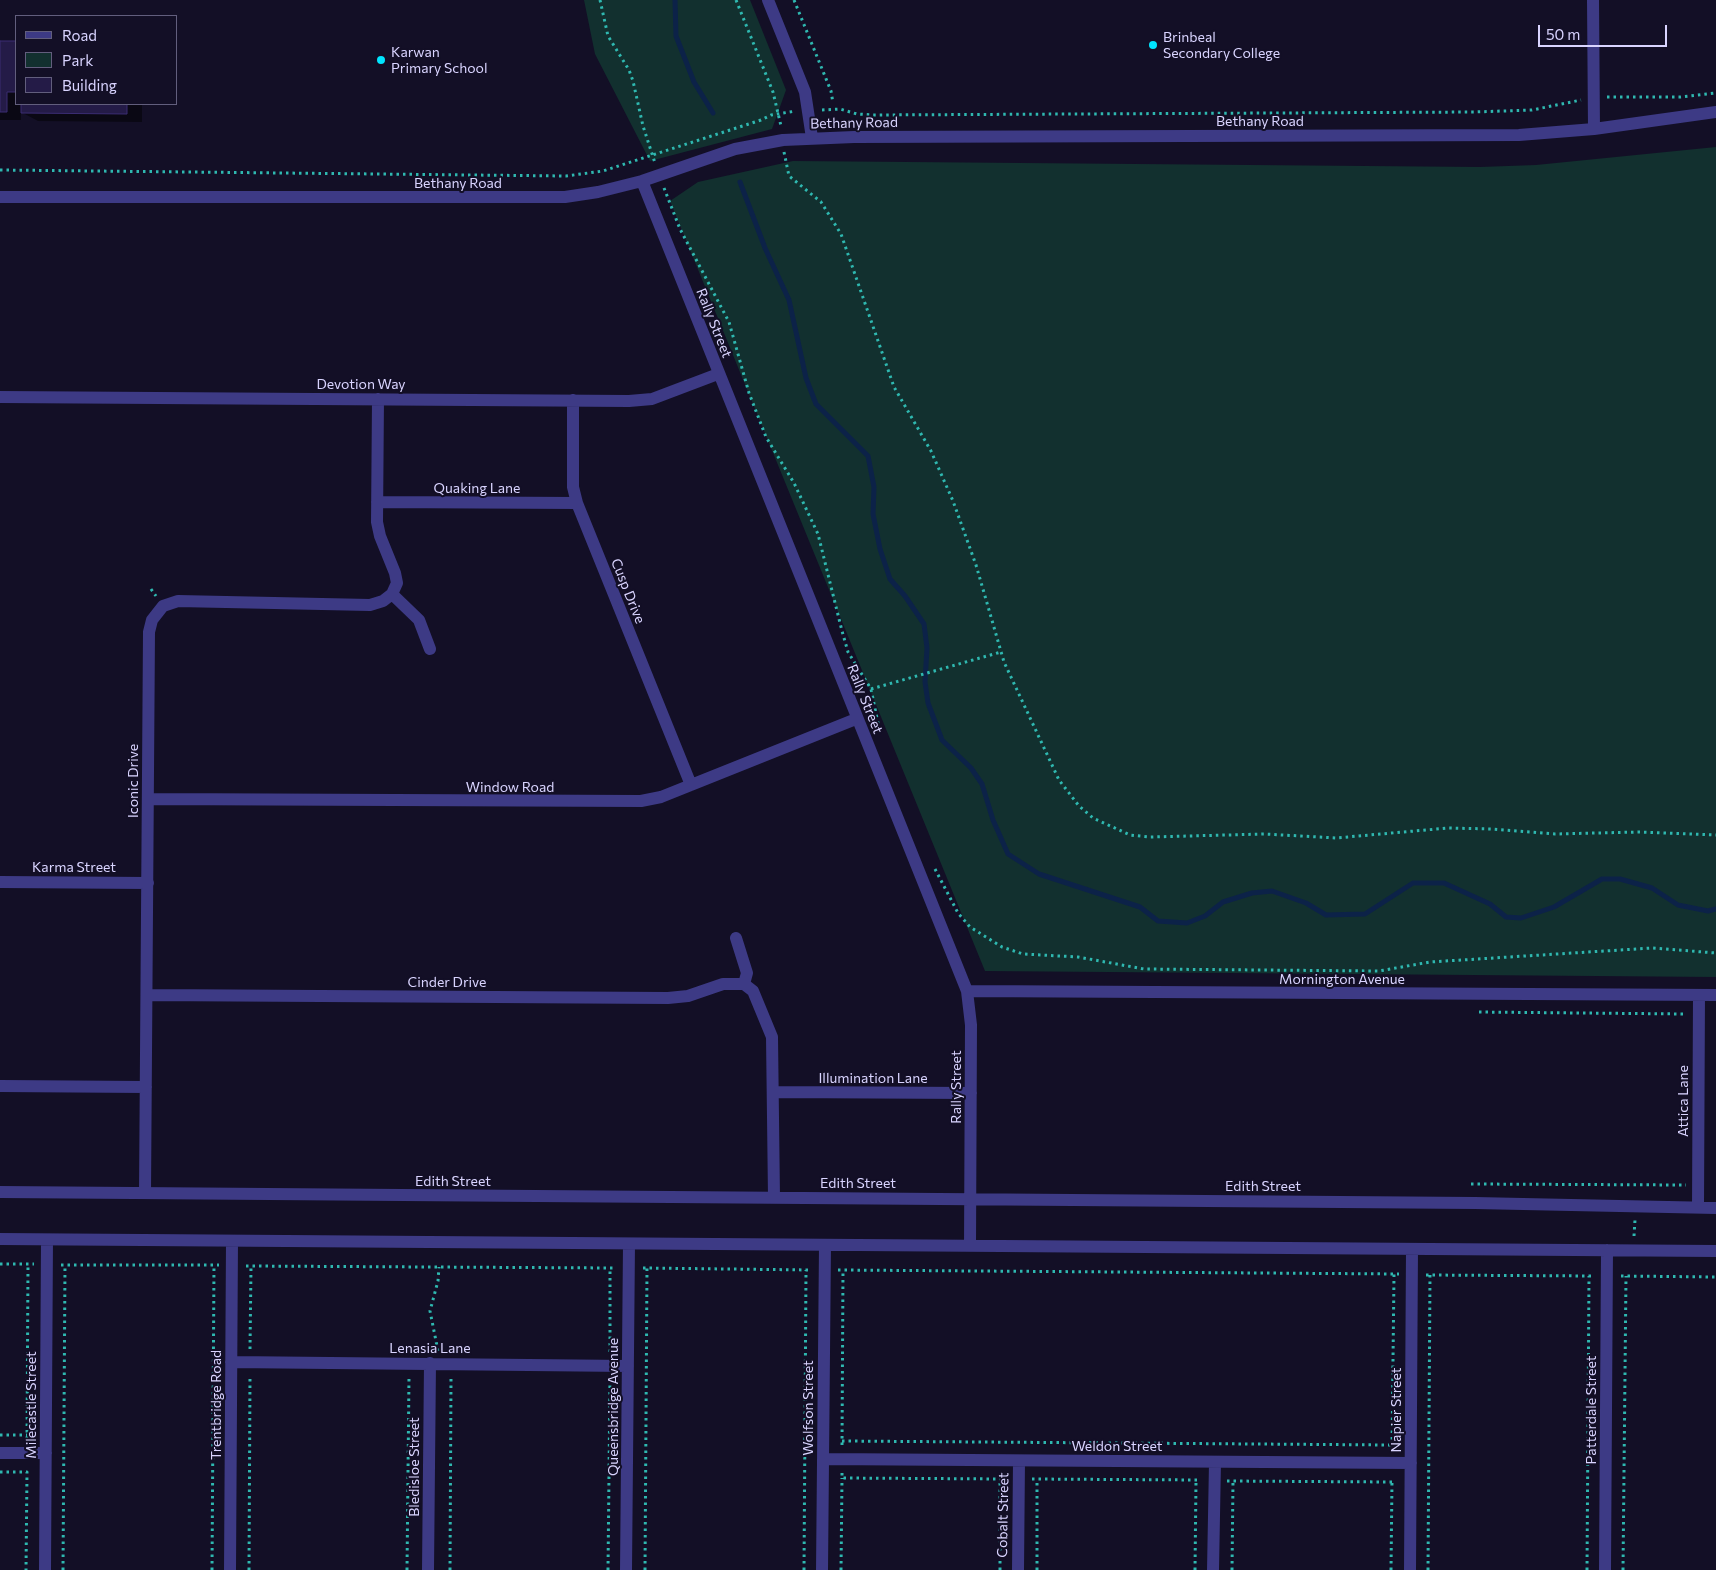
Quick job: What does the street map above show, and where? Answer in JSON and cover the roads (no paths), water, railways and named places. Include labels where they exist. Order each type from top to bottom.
[{"type":"street","points":[[768,0],[805,92],[812,138]]},
{"type":"street","points":[[1593,0],[1594,129]]},
{"type":"street","name":"Bethany Road","points":[[0,197],[530,198],[598,192],[642,181],[735,149],[783,140],[812,138],[1509,135],[1594,129],[1716,112]]},
{"type":"street","name":"Rally Street","points":[[642,181],[967,992],[971,1025],[970,1246]]},
{"type":"street","name":"Devotion Way","points":[[0,397],[652,399],[718,374]]},
{"type":"street","points":[[378,399],[377,502],[380,536],[397,583],[392,594],[419,620],[430,648]]},
{"type":"street","name":"Cusp Drive","points":[[573,400],[573,487],[577,503],[691,785]]},
{"type":"street","name":"Quaking Lane","points":[[377,502],[577,503]]},
{"type":"street","name":"Iconic Drive","points":[[146,1193],[149,632],[152,620],[158,610],[166,604],[178,601],[370,605],[383,601],[392,594]]},
{"type":"street","name":"Window Road","points":[[148,799],[622,803],[661,797],[856,718]]},
{"type":"street","name":"Karma Street","points":[[0,882],[148,883]]},
{"type":"street","points":[[736,938],[747,973],[744,984],[753,991],[772,1037],[774,1198]]},
{"type":"street","name":"Cinder Drive","points":[[147,995],[668,998],[688,996],[723,984],[744,984]]},
{"type":"street","name":"Mornington Avenue","points":[[967,992],[1716,995]]},
{"type":"street","name":"Attica Lane","points":[[1698,1206],[1699,995]]},
{"type":"street","points":[[0,1086],[146,1087]]},
{"type":"street","name":"Illumination Lane","points":[[774,1092],[971,1093]]},
{"type":"street","name":"Edith Street","points":[[0,1192],[970,1199],[1698,1206],[1716,1208]]},
{"type":"street","points":[[0,1240],[1716,1251]]},
{"type":"street","name":"Milecastle Street","points":[[45,1570],[47,1240]]},
{"type":"street","name":"Trentbridge Road","points":[[230,1570],[232,1241]]},
{"type":"street","name":"Queensbridge Avenue","points":[[626,1570],[629,1244]]},
{"type":"street","name":"Wolfson Street","points":[[822,1570],[825,1245]]},
{"type":"street","name":"Napier Street","points":[[1410,1570],[1412,1249]]},
{"type":"street","name":"Patterdale Street","points":[[1605,1570],[1607,1250]]},
{"type":"street","name":"Lenasia Lane","points":[[231,1362],[628,1366]]},
{"type":"street","name":"Bledisloe Street","points":[[428,1570],[441,1363]]},
{"type":"street","points":[[0,1453],[46,1453]]},
{"type":"street","name":"Weldon Street","points":[[823,1459],[1411,1463]]},
{"type":"street","name":"Cobalt Street","points":[[1018,1570],[1019,1461]]},
{"type":"street","points":[[1213,1570],[1214,1462]]},
{"type":"waterway","points":[[675,0],[676,36],[694,82],[713,113]]},
{"type":"waterway","points":[[740,182],[765,248],[789,300],[806,378],[816,404],[868,456],[874,487],[873,514],[880,549],[890,579],[905,596],[924,624],[927,648],[925,682],[928,703],[942,740],[971,768],[982,784],[993,820],[1008,854],[1039,874],[1140,907],[1158,921],[1187,923],[1205,916],[1223,902],[1252,893],[1272,891],[1306,903],[1326,915],[1365,914],[1413,883],[1444,883],[1490,904],[1506,917],[1521,918],[1554,907],[1602,879],[1620,879],[1652,888],[1678,905],[1708,911],[1716,909]]},
{"type":"place","name":"Brinbeal Secondary College","points":[[1153,45]]},
{"type":"place","name":"Karwan Primary School","points":[[381,60]]}]
